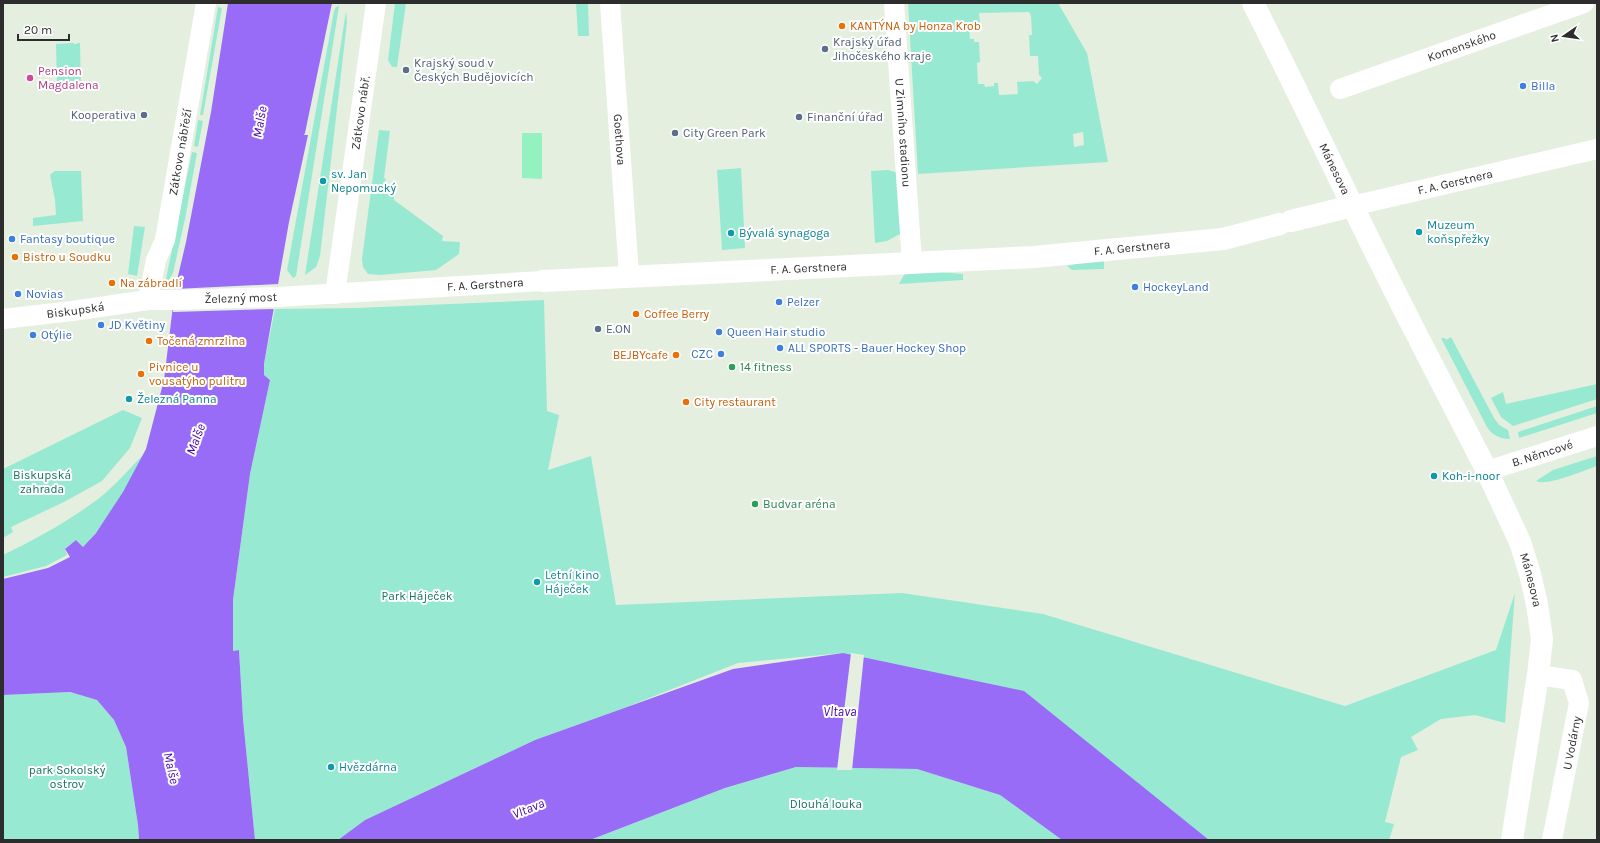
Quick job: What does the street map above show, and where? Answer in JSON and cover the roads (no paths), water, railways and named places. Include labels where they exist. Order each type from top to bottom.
[{"type":"main road","name":"Mánesova","points":[[1253,3],[1352,206],[1487,472],[1520,542],[1530,574],[1537,604],[1542,639],[1538,675],[1512,840]]},
{"type":"main road","name":"F. A. Gerstnera","points":[[543,281],[1034,257],[1223,239],[1352,206]]},
{"type":"street","name":"Zátkovo nábřeží","points":[[148,300],[156,260],[165,240],[206,3]]},
{"type":"street","name":"Zátkovo nábř.","points":[[335,294],[376,3]]},
{"type":"street","name":"Goethova","points":[[610,3],[629,276]]},
{"type":"street","name":"U Zimního stadionu","points":[[894,3],[912,262]]},
{"type":"street","name":"Komenského","points":[[1340,89],[1584,3]]},
{"type":"street","name":"F. A. Gerstnera","points":[[1352,206],[1597,149]]},
{"type":"street","name":"F. A. Gerstnera","points":[[335,294],[543,281]]},
{"type":"street","name":"Železný most","points":[[148,300],[335,294]]},
{"type":"street","name":"Biskupská","points":[[3,319],[148,300]]},
{"type":"street","name":"B. Němcové","points":[[1487,472],[1597,436]]},
{"type":"street","name":"U Vodárny","points":[[1538,675],[1572,680],[1579,703],[1552,840]]},
{"type":"water","name":"Malše","points":[[228,3],[332,3],[304,135],[308,135],[289,222],[264,364],[264,375],[270,380],[250,474],[233,600],[233,651],[239,650],[243,719],[255,840],[139,840],[126,747],[114,720],[97,700],[70,692],[3,695],[3,579],[48,568],[70,557],[65,549],[76,540],[83,547],[96,533],[123,492],[146,449],[164,380],[175,289],[186,242],[211,112]]},
{"type":"water","name":"Vltava","points":[[843,653],[1024,691],[1209,840],[1062,840],[1000,795],[917,769],[796,767],[725,788],[590,840],[338,840],[365,820],[535,740],[733,669]]},
{"type":"place","name":"KANTÝNA by Honza Krob","points":[[842,26]]},
{"type":"place","name":"Krajský úřad Jihočeského kraje","points":[[825,49]]},
{"type":"place","name":"Krajský soud v Českých Budějovicích","points":[[406,70]]},
{"type":"place","name":"Pension Magdalena","points":[[30,78]]},
{"type":"place","name":"Billa","points":[[1523,86]]},
{"type":"place","name":"Kooperativa","points":[[144,115]]},
{"type":"place","name":"Finanční úřad","points":[[799,117]]},
{"type":"place","name":"City Green Park","points":[[675,133]]},
{"type":"place","name":"sv. Jan Nepomucký","points":[[323,181]]},
{"type":"place","name":"Muzeum koňspřežky","points":[[1419,232]]},
{"type":"place","name":"Bývalá synagoga","points":[[731,233]]},
{"type":"place","name":"Fantasy boutique","points":[[12,239]]},
{"type":"place","name":"Bistro u Soudku","points":[[15,257]]},
{"type":"place","name":"Na zábradlí","points":[[112,283]]},
{"type":"place","name":"HockeyLand","points":[[1135,287]]},
{"type":"place","name":"Novias","points":[[18,294]]},
{"type":"place","name":"Pelzer","points":[[779,302]]},
{"type":"place","name":"Coffee Berry","points":[[636,314]]},
{"type":"place","name":"JD Květiny","points":[[101,325]]},
{"type":"place","name":"E.ON","points":[[598,329]]},
{"type":"place","name":"Queen Hair studio","points":[[719,332]]},
{"type":"place","name":"Otýlie","points":[[33,335]]},
{"type":"place","name":"Točená zmrzlina","points":[[149,341]]},
{"type":"place","name":"ALL SPORTS - Bauer Hockey Shop","points":[[780,348]]},
{"type":"place","name":"CZC","points":[[721,354]]},
{"type":"place","name":"BEJBYcafe","points":[[676,355]]},
{"type":"place","name":"14 fitness","points":[[732,367]]},
{"type":"place","name":"Pivnice u vousatýho pulitru","points":[[141,374]]},
{"type":"place","name":"Železná Panna","points":[[129,399]]},
{"type":"place","name":"City restaurant","points":[[686,402]]},
{"type":"place","name":"Koh-i-noor","points":[[1434,476]]},
{"type":"place","name":"Budvar aréna","points":[[755,504]]},
{"type":"place","name":"Letní kino Háječek","points":[[537,582]]},
{"type":"place","name":"Hvězdárna","points":[[331,767]]},
{"type":"park label","name":"Biskupská zahrada","points":[[42,482]]},
{"type":"park label","name":"Park Háječek","points":[[417,596]]},
{"type":"park label","name":"park Sokolský ostrov","points":[[67,777]]},
{"type":"park label","name":"Dlouhá louka","points":[[826,804]]}]
